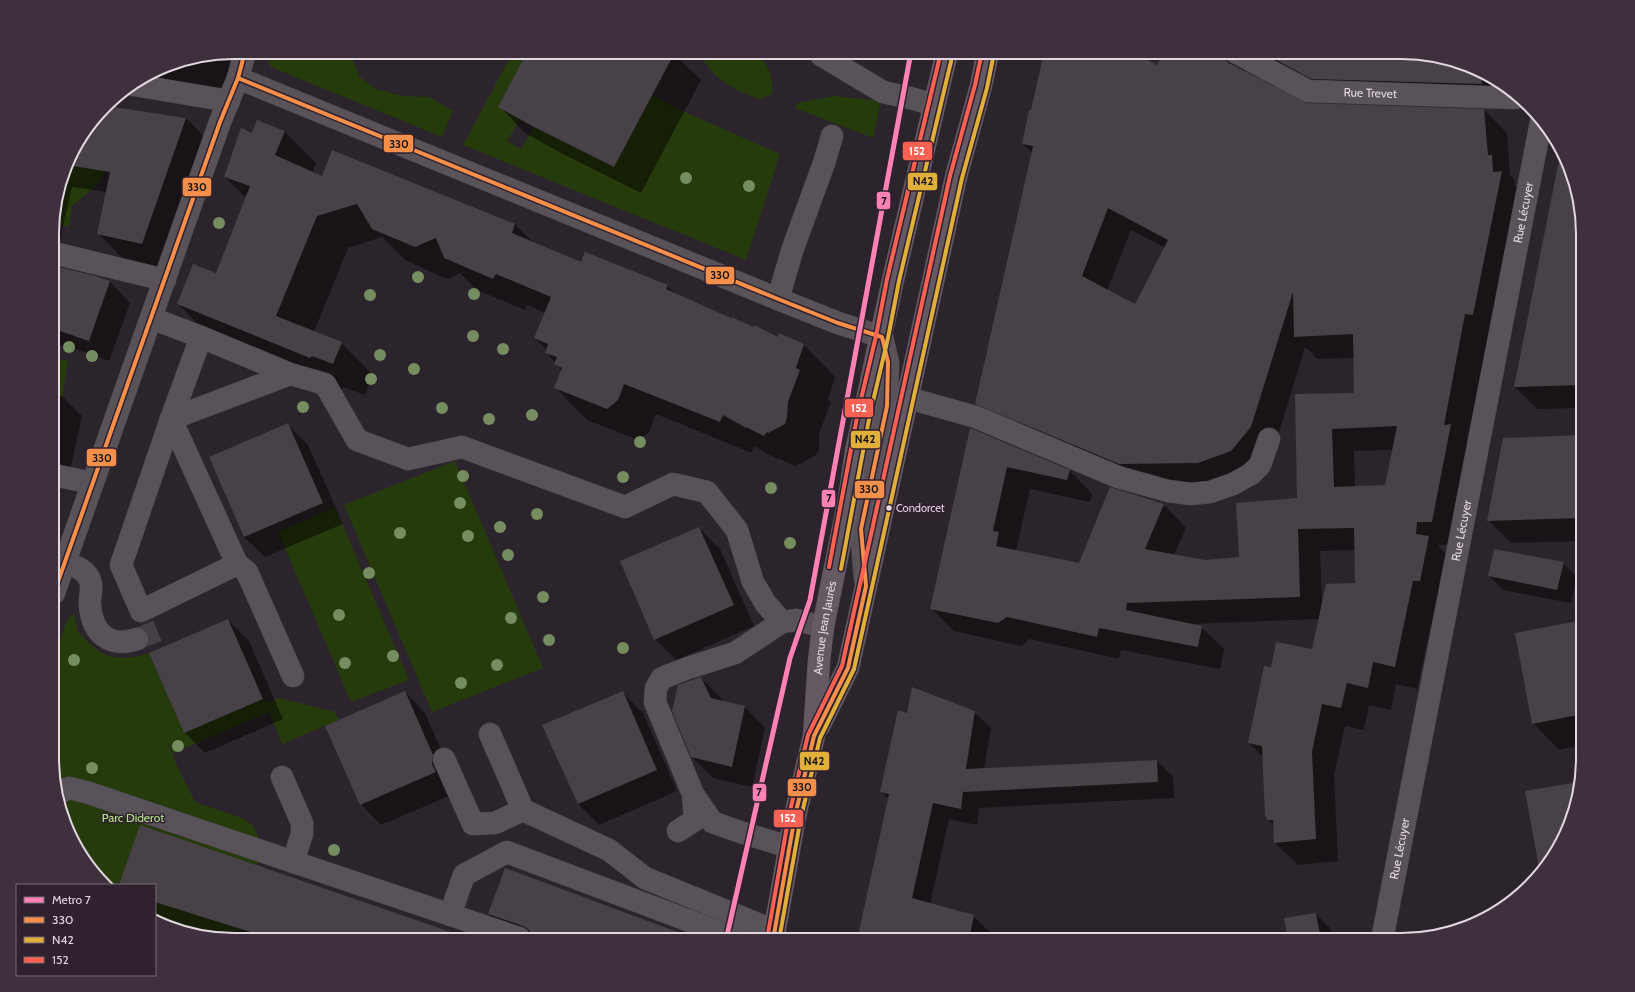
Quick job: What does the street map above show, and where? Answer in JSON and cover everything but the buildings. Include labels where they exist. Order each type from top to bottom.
[{"type":"main road","name":"Avenue Jean Jaurès","points":[[775,933],[795,816],[814,736],[823,627],[849,499],[864,413],[882,337],[893,280],[945,59]]},
{"type":"main road","name":"Avenue Jean Jaurès","points":[[814,736],[848,668],[956,177],[981,86],[987,59]]},
{"type":"street","points":[[59,578],[238,78],[243,59]]},
{"type":"street","points":[[828,59],[883,92],[914,98],[934,105]]},
{"type":"street","name":"Rue Trevet","points":[[1248,59],[1308,91],[1511,98]]},
{"type":"street","points":[[238,78],[778,299],[838,323],[882,337],[888,362],[887,406],[861,529],[866,586]]},
{"type":"street","points":[[140,86],[229,101]]},
{"type":"street","name":"Rue Lécuyer","points":[[1383,933],[1540,127]]},
{"type":"street","points":[[778,299],[793,248],[824,163],[832,136]]},
{"type":"street","points":[[59,254],[165,280]]},
{"type":"street","points":[[151,318],[290,374],[325,384],[358,440],[408,459],[462,446],[626,507],[673,484],[707,492],[737,530],[754,582],[766,604],[782,622]]},
{"type":"street","points":[[201,337],[121,565],[141,611],[237,564]]},
{"type":"street","points":[[171,419],[290,374]]},
{"type":"street","points":[[908,398],[976,417],[1118,477],[1168,491],[1191,494],[1210,492],[1233,484],[1251,474],[1260,465],[1269,439]]},
{"type":"street","points":[[171,419],[237,564],[247,572],[293,676]]},
{"type":"street","points":[[59,476],[92,483]]},
{"type":"street","points":[[64,562],[81,569],[89,579],[92,589],[90,603],[91,613],[94,624],[105,638],[120,642],[128,642],[137,639]]},
{"type":"street","points":[[789,847],[712,822],[693,794],[655,702],[656,688],[662,678],[735,653],[782,622],[797,620],[823,627]]},
{"type":"street","points":[[490,734],[523,810],[609,850],[645,878],[767,933]]},
{"type":"street","points":[[444,759],[473,824],[495,823],[523,810]]},
{"type":"street","points":[[282,777],[302,823],[302,834],[293,862]]},
{"type":"street","points":[[62,792],[69,788],[86,792],[504,933]]},
{"type":"street","points":[[678,831],[695,820],[693,794]]},
{"type":"street","points":[[450,915],[464,875],[507,852],[721,933]]},
{"type":"green space","points":[[267,59],[352,59],[360,77],[376,89],[403,96],[429,97],[453,111],[442,137],[271,67]]},
{"type":"green space","points":[[509,59],[523,59],[498,107],[520,119],[507,141],[521,149],[534,126],[614,167],[652,95],[676,108],[780,154],[746,260],[463,145]]},
{"type":"green space","points":[[703,59],[763,59],[770,72],[772,94],[760,99],[731,87],[717,76]]},
{"type":"green space","points":[[835,96],[881,101],[873,138],[795,108],[797,103]]},
{"type":"green space","points":[[109,161],[107,172],[105,172],[97,185],[72,206],[69,227],[59,225],[59,222],[62,200],[73,164]]},
{"type":"green space","points":[[59,359],[68,361],[62,398],[59,398]]},
{"type":"green space","points":[[455,461],[543,668],[432,712],[344,505]]},
{"type":"green space","points":[[335,507],[409,680],[351,702],[278,532]]},
{"type":"green space","name":"Parc Diderot","points":[[74,613],[78,631],[93,647],[100,652],[123,658],[140,656],[149,653],[184,733],[263,699],[265,703],[279,698],[335,712],[339,720],[282,744],[269,712],[173,753],[164,733],[177,766],[195,802],[242,818],[255,829],[260,844],[260,856],[237,929],[250,933],[222,933],[200,930],[178,924],[156,915],[156,884],[112,884],[95,865],[82,846],[68,814],[62,792],[59,770],[59,643],[67,620]]},
{"type":"tunnel","points":[[137,639],[164,628]]},
{"type":"metro line","name":"7","points":[[728,933],[790,658],[810,600],[910,59]]},
{"type":"transit line","name":"330","points":[[59,579],[220,122],[238,78],[243,59]]},
{"type":"transit line","name":"152","points":[[829,567],[858,412],[876,336],[887,279],[939,59]]},
{"type":"transit line","name":"N42","points":[[841,569],[870,414],[888,338],[899,281],[952,59]]},
{"type":"transit line","name":"152","points":[[768,933],[789,815],[808,735],[842,666],[950,176],[975,85],[981,59]]},
{"type":"transit line","name":"N42","points":[[780,933],[801,817],[820,738],[854,669],[962,178],[987,88],[993,59]]},
{"type":"transit line","name":"330","points":[[238,78],[778,299],[838,323],[882,337]]},
{"type":"transit line","name":"330","points":[[774,933],[795,816],[814,736],[848,668],[866,586],[861,529],[887,406],[888,362],[882,337]]},
{"type":"place","name":"Condorcet","points":[[889,508]]}]
